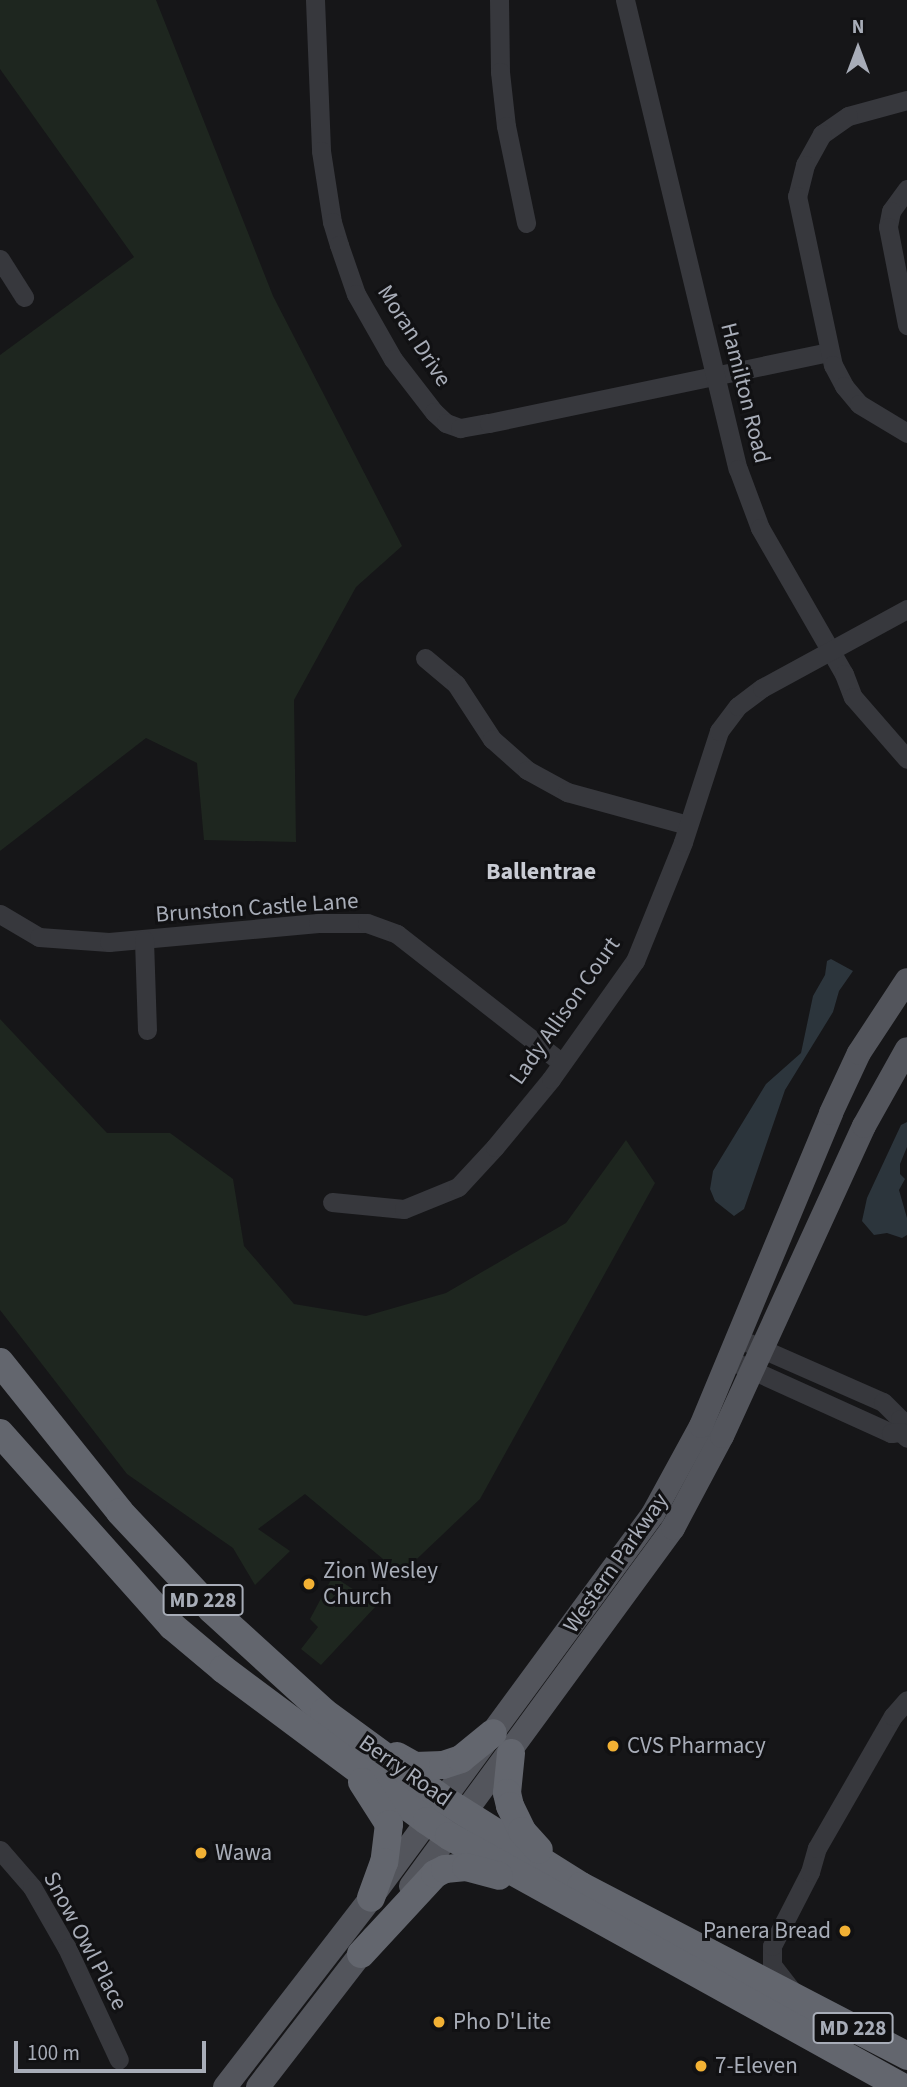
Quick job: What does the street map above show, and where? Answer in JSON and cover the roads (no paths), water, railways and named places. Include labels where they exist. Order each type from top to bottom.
[{"type":"highway","name":"Berry Road","points":[[0,1362],[120,1512],[194,1590],[266,1662],[446,1817]]},
{"type":"highway","name":"Berry Road","points":[[0,1433],[172,1626],[348,1763],[446,1817],[902,2087]]},
{"type":"highway","points":[[348,1731],[415,1766],[429,1766],[461,1759],[502,1743],[507,1793],[515,1819],[559,1885]]},
{"type":"highway","points":[[348,1763],[378,1803],[389,1824],[384,1861],[370,1898]]},
{"type":"highway","points":[[361,1954],[424,1883],[445,1869],[479,1868],[559,1885]]},
{"type":"highway","name":"Berry Road","points":[[559,1885],[799,2000],[907,2056]]},
{"type":"main road","name":"Western Parkway","points":[[502,1743],[653,1514],[690,1448],[844,1084],[859,1053],[907,980]]},
{"type":"main road","name":"Western Parkway","points":[[258,2087],[361,1954],[446,1817],[673,1528],[722,1436],[864,1126],[907,1049]]},
{"type":"main road","name":"Western Parkway","points":[[225,2087],[370,1898],[446,1817]]},
{"type":"street","name":"Moran Drive","points":[[315,0],[321,151],[332,222],[356,294],[393,359],[434,412],[446,423],[460,428],[474,426],[829,352]]},
{"type":"street","points":[[499,0],[500,72],[506,126],[526,223]]},
{"type":"street","name":"Hamilton Road","points":[[625,0],[738,469],[760,528],[830,650],[853,697],[907,759]]},
{"type":"street","points":[[907,100],[863,110],[822,134],[800,179],[797,196],[829,352],[844,386],[859,404],[907,433]]},
{"type":"street","points":[[907,189],[891,211],[888,227],[907,325]]},
{"type":"street","points":[[0,259],[24,298]]},
{"type":"street","name":"Lady Allison Court","points":[[332,1202],[404,1209],[458,1187],[495,1147],[562,1063],[635,961],[688,825],[719,731],[738,706],[762,688],[907,609]]},
{"type":"street","points":[[425,658],[456,684],[492,739],[527,770],[567,792],[688,825]]},
{"type":"street","name":"Brunston Castle Lane","points":[[0,914],[39,937],[109,942],[318,923],[367,923],[397,934],[562,1063]]},
{"type":"street","points":[[144,940],[147,1030]]},
{"type":"street","points":[[733,1349],[757,1359],[891,1433],[904,1435]]},
{"type":"street","points":[[799,2000],[772,1965],[772,1946],[810,1872],[817,1849],[893,1716],[907,1700]]},
{"type":"street","name":"Snow Owl Place","points":[[0,1850],[32,1887],[61,1938],[119,2060]]},
{"type":"place","name":"Zion Wesley Church","points":[[309,1584]]},
{"type":"place","name":"CVS Pharmacy","points":[[613,1746]]},
{"type":"place","name":"Wawa","points":[[201,1853]]},
{"type":"place","name":"Panera Bread","points":[[845,1931]]},
{"type":"place","name":"Pho D'Lite","points":[[439,2022]]},
{"type":"place","name":"7-Eleven","points":[[701,2066]]},
{"type":"district","name":"Ballentrae","points":[[541,872]]}]
